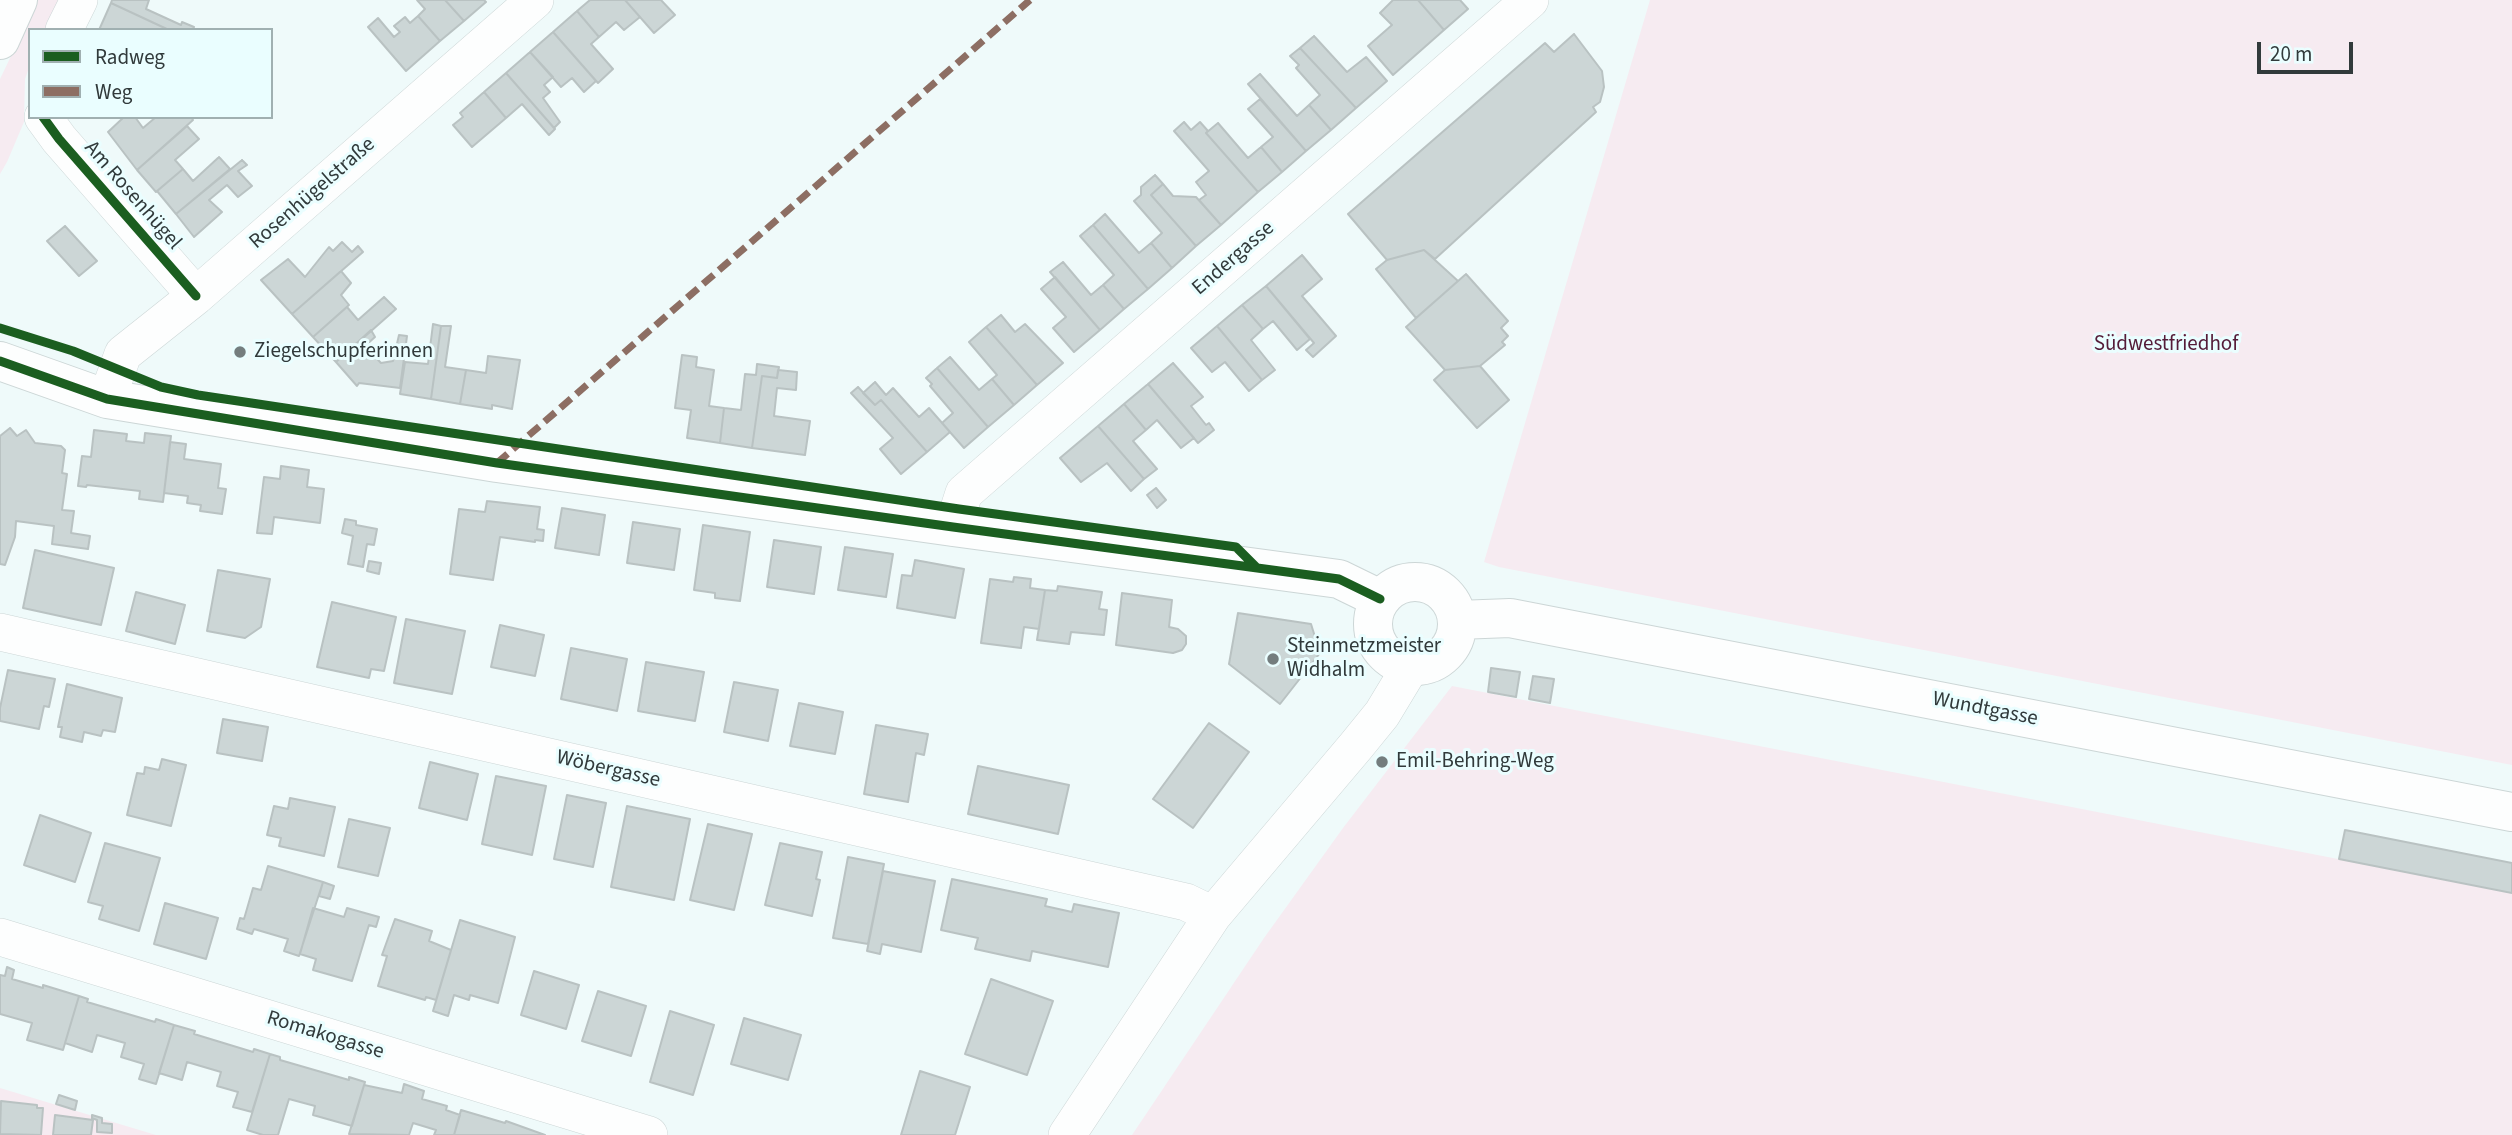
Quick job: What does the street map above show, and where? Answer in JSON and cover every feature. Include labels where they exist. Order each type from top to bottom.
[{"type":"street","points":[[0,40],[18,0]]},
{"type":"street","points":[[65,28],[79,0]]},
{"type":"street","name":"Rosenhügelstraße","points":[[107,399],[124,354],[196,296],[536,0]]},
{"type":"street","name":"Endergasse","points":[[953,527],[964,493],[1530,0]]},
{"type":"street","name":"Am Rosenhügel","points":[[44,119],[196,296]]},
{"type":"street","points":[[0,361],[107,399],[497,463],[1339,579],[1380,599]]},
{"type":"street","points":[[1419,581],[1433,585],[1450,599],[1458,620],[1457,635],[1450,648],[1440,659],[1426,665],[1411,666],[1384,654],[1376,642],[1372,627],[1374,612],[1380,599],[1404,582],[1419,581]]},
{"type":"street","name":"Wundtgasse","points":[[1458,620],[1510,618],[2512,812]]},
{"type":"street","name":"Wöbergasse","points":[[0,632],[1186,902],[1213,915]]},
{"type":"street","points":[[1067,1135],[1213,915],[1382,714],[1411,666]]},
{"type":"street","name":"Romakogasse","points":[[0,937],[649,1135]]},
{"type":"green space","points":[[38,0],[61,0],[47,28],[28,28],[24,122],[0,174],[0,79]]},
{"type":"green space","name":"Südwestfriedhof","points":[[1650,0],[2512,0],[2512,765],[1484,562]]},
{"type":"green space","points":[[1452,686],[2512,893],[2512,1135],[1132,1135],[1264,938],[1343,828]]},
{"type":"green space","points":[[0,1088],[156,1135],[0,1135]]},
{"type":"building","points":[[112,0],[149,0],[146,9],[181,25],[182,22],[194,27],[165,28],[111,3]]},
{"type":"building","points":[[417,0],[445,0],[464,21],[440,41],[418,16],[425,9]]},
{"type":"building","points":[[445,0],[484,0],[486,2],[464,21]]},
{"type":"building","points":[[590,0],[625,0],[640,17],[624,30],[616,22],[599,37],[577,11]]},
{"type":"building","points":[[625,0],[661,0],[675,15],[654,33]]},
{"type":"building","points":[[1393,0],[1418,0],[1444,30],[1393,75],[1368,46],[1392,25],[1380,13]]},
{"type":"building","points":[[1418,0],[1460,0],[1468,9],[1444,30]]},
{"type":"building","points":[[111,3],[165,28],[100,28]]},
{"type":"building","points":[[577,11],[599,37],[591,44],[613,69],[598,83],[553,32]]},
{"type":"building","points":[[418,16],[440,41],[406,71],[368,27],[378,18],[394,37],[400,32],[394,26],[405,17],[410,23]]},
{"type":"building","points":[[553,32],[596,81],[584,92],[572,78],[561,87],[530,52]]},
{"type":"building","points":[[1574,34],[1602,71],[1604,87],[1600,102],[1593,107],[1596,112],[1435,259],[1424,250],[1387,260],[1348,214],[1545,43],[1554,52]]},
{"type":"building","points":[[1314,36],[1347,72],[1366,57],[1387,81],[1356,108],[1300,48]]},
{"type":"building","points":[[1300,48],[1356,108],[1331,130],[1309,105],[1320,95],[1296,68],[1299,65],[1290,56]]},
{"type":"building","points":[[530,52],[553,77],[544,85],[550,92],[543,98],[560,122],[554,128],[506,73]]},
{"type":"building","points":[[506,73],[555,129],[549,135],[522,104],[506,118],[484,92]]},
{"type":"building","points":[[1260,74],[1297,116],[1309,105],[1331,130],[1306,151],[1248,84]]},
{"type":"building","points":[[484,92],[506,118],[472,147],[453,125],[463,117],[460,113]]},
{"type":"building","points":[[1260,99],[1306,151],[1282,172],[1261,147],[1273,137],[1248,109]]},
{"type":"building","points":[[122,119],[136,119],[143,128],[154,119],[193,120],[137,170],[108,132]]},
{"type":"building","points":[[1184,122],[1191,130],[1200,122],[1208,131],[1206,133],[1258,192],[1221,225],[1199,200],[1206,195],[1196,182],[1209,171],[1174,131]]},
{"type":"building","points":[[1218,123],[1248,158],[1261,147],[1282,172],[1258,192],[1206,133]]},
{"type":"building","points":[[187,126],[199,139],[175,160],[183,169],[156,192],[137,170]]},
{"type":"building","points":[[219,157],[230,169],[176,214],[157,191],[183,169],[193,181]]},
{"type":"building","points":[[242,160],[247,165],[238,171],[252,186],[238,197],[227,185],[209,200],[222,212],[194,237],[176,214]]},
{"type":"building","points":[[1155,175],[1163,184],[1151,195],[1196,246],[1172,268],[1151,243],[1162,233],[1134,201],[1141,195],[1141,187]]},
{"type":"building","points":[[1163,184],[1173,196],[1196,197],[1221,225],[1196,246],[1151,195]]},
{"type":"building","points":[[1105,214],[1139,253],[1151,243],[1172,268],[1148,289],[1093,225]]},
{"type":"building","points":[[1093,225],[1148,289],[1124,309],[1103,285],[1114,275],[1080,236]]},
{"type":"building","points":[[65,226],[97,261],[79,276],[47,241]]},
{"type":"building","points":[[342,242],[352,252],[358,246],[363,252],[292,314],[261,280],[288,259],[305,277],[329,247],[333,251]]},
{"type":"building","points":[[1424,250],[1458,281],[1416,318],[1376,269],[1387,260]]},
{"type":"building","points":[[1302,255],[1322,279],[1302,296],[1336,336],[1313,357],[1306,350],[1314,343],[1266,286]]},
{"type":"building","points":[[1063,262],[1091,295],[1103,285],[1124,309],[1100,330],[1050,272]]},
{"type":"building","points":[[341,271],[351,283],[341,295],[349,305],[313,337],[292,314]]},
{"type":"building","points":[[1466,274],[1508,321],[1501,328],[1508,336],[1502,342],[1505,345],[1480,366],[1445,370],[1406,327]]},
{"type":"building","points":[[1055,277],[1100,330],[1074,352],[1053,328],[1066,317],[1041,289]]},
{"type":"building","points":[[1266,286],[1310,339],[1297,350],[1273,321],[1263,329],[1242,305]]},
{"type":"building","points":[[384,297],[396,309],[336,362],[313,337],[347,307],[358,320]]},
{"type":"building","points":[[1242,305],[1263,329],[1251,340],[1275,370],[1262,380],[1217,326]]},
{"type":"building","points":[[1001,315],[1015,332],[1025,324],[1063,363],[1037,385],[986,327]]},
{"type":"building","points":[[433,324],[441,326],[431,399],[400,394],[405,362],[428,364]]},
{"type":"building","points":[[441,326],[451,326],[445,367],[466,370],[460,404],[431,399]]},
{"type":"building","points":[[1217,326],[1262,380],[1249,391],[1225,362],[1212,372],[1191,348]]},
{"type":"building","points":[[986,327],[1037,385],[1014,405],[992,379],[997,375],[969,342]]},
{"type":"building","points":[[371,330],[375,337],[365,346],[381,363],[393,361],[399,335],[407,336],[400,388],[359,383],[357,386],[336,362]]},
{"type":"building","points":[[682,355],[697,357],[696,367],[714,370],[709,406],[724,408],[720,443],[687,438],[691,410],[675,408]]},
{"type":"building","points":[[488,356],[520,360],[512,409],[460,404],[466,370],[486,373]]},
{"type":"building","points":[[950,357],[979,390],[992,379],[1014,405],[988,427],[937,368]]},
{"type":"building","points":[[1173,363],[1203,397],[1191,406],[1206,425],[1209,423],[1214,430],[1198,443],[1148,384]]},
{"type":"building","points":[[757,364],[779,367],[777,378],[762,376],[752,448],[720,443],[724,408],[741,410],[745,374],[756,375]]},
{"type":"building","points":[[1480,366],[1509,400],[1477,428],[1434,380],[1445,370]]},
{"type":"building","points":[[937,368],[988,427],[964,448],[942,423],[953,413],[926,378]]},
{"type":"building","points":[[778,370],[797,372],[796,390],[777,388],[774,416],[810,421],[805,455],[752,448],[762,376],[777,378]]},
{"type":"building","points":[[875,382],[886,395],[893,388],[919,417],[929,408],[950,432],[927,452],[881,400],[875,405],[863,393]]},
{"type":"building","points":[[1148,384],[1194,438],[1181,448],[1157,420],[1146,430],[1124,404]]},
{"type":"building","points":[[858,387],[875,405],[881,400],[927,452],[901,474],[880,449],[893,438],[851,393]]},
{"type":"building","points":[[1124,404],[1146,430],[1133,441],[1157,469],[1144,479],[1098,426]]},
{"type":"building","points":[[1098,426],[1144,479],[1131,491],[1107,463],[1081,482],[1060,458]]},
{"type":"building","points":[[10,428],[17,436],[26,430],[35,443],[61,446],[65,450],[62,473],[67,474],[62,510],[74,511],[71,533],[90,536],[88,549],[52,544],[54,526],[16,521],[15,537],[5,565],[0,564],[0,436]]},
{"type":"building","points":[[94,430],[127,434],[126,441],[144,443],[145,433],[171,436],[163,502],[139,499],[140,491],[78,486],[82,456],[91,457]]},
{"type":"building","points":[[170,442],[186,444],[184,459],[221,464],[218,488],[226,489],[222,514],[200,511],[201,505],[187,503],[188,496],[164,493]]},
{"type":"building","points":[[281,466],[309,470],[307,487],[324,489],[320,523],[274,517],[272,534],[257,533],[264,477],[280,479]]},
{"type":"building","points":[[1156,488],[1166,500],[1157,508],[1147,495]]},
{"type":"building","points":[[487,501],[540,507],[537,529],[544,530],[543,541],[500,537],[493,580],[450,574],[459,509],[485,512]]},
{"type":"building","points":[[562,508],[605,515],[599,555],[555,548]]},
{"type":"building","points":[[345,519],[356,521],[356,525],[377,529],[374,545],[367,544],[363,567],[348,564],[353,536],[342,533]]},
{"type":"building","points":[[633,522],[680,529],[674,570],[627,563]]},
{"type":"building","points":[[703,525],[750,532],[740,601],[715,598],[715,593],[694,590]]},
{"type":"building","points":[[774,540],[821,547],[814,594],[767,587]]},
{"type":"building","points":[[845,547],[893,554],[886,597],[838,590]]},
{"type":"building","points":[[35,550],[114,568],[101,625],[23,608]]},
{"type":"building","points":[[915,560],[964,569],[955,618],[897,608],[902,575],[912,576]]},
{"type":"building","points":[[369,561],[381,563],[379,574],[367,571]]},
{"type":"building","points":[[218,570],[270,579],[261,627],[245,638],[207,631]]},
{"type":"building","points":[[1014,577],[1031,579],[1030,588],[1045,590],[1039,629],[1024,627],[1021,648],[981,643],[990,579],[1013,582]]},
{"type":"building","points":[[1058,586],[1102,592],[1099,609],[1107,610],[1104,635],[1071,632],[1069,644],[1037,640],[1045,590],[1057,591]]},
{"type":"building","points":[[136,592],[185,605],[175,644],[126,631]]},
{"type":"building","points":[[1122,593],[1172,600],[1169,627],[1178,629],[1186,636],[1186,644],[1182,650],[1173,653],[1116,645]]},
{"type":"building","points":[[332,602],[396,617],[384,671],[371,669],[369,678],[317,667]]},
{"type":"building","name":"Steinmetzmeister Widhalm","points":[[1238,613],[1311,624],[1320,653],[1280,704],[1229,664]]},
{"type":"building","points":[[406,619],[465,631],[452,694],[394,683]]},
{"type":"building","points":[[500,625],[544,635],[535,676],[491,667]]},
{"type":"building","points":[[571,648],[627,659],[617,711],[561,699]]},
{"type":"building","points":[[646,662],[704,672],[695,721],[638,711]]},
{"type":"building","points":[[1491,668],[1520,672],[1516,697],[1488,692]]},
{"type":"building","points":[[8,670],[55,679],[49,707],[44,706],[39,729],[0,721]]},
{"type":"building","points":[[1533,676],[1554,679],[1550,703],[1529,699]]},
{"type":"building","points":[[734,682],[778,690],[768,741],[724,732]]},
{"type":"building","points":[[67,684],[122,698],[115,732],[103,730],[101,736],[84,732],[82,742],[60,737],[62,727],[58,727]]},
{"type":"building","points":[[799,703],[843,712],[835,754],[790,746]]},
{"type":"building","points":[[223,719],[268,727],[262,761],[217,753]]},
{"type":"building","points":[[1209,723],[1249,752],[1193,828],[1153,799]]},
{"type":"building","points":[[876,725],[928,734],[924,755],[916,753],[908,802],[864,794]]},
{"type":"building","points":[[162,759],[186,765],[171,826],[127,815],[137,773],[144,774],[145,767],[159,770]]},
{"type":"building","points":[[430,762],[478,774],[467,820],[419,808]]},
{"type":"building","points":[[978,766],[1069,785],[1058,834],[968,814]]},
{"type":"building","points":[[496,776],[546,786],[532,855],[482,844]]},
{"type":"building","points":[[567,795],[606,803],[593,867],[554,859]]},
{"type":"building","points":[[290,798],[335,807],[324,856],[279,846],[281,838],[267,835],[274,806],[288,809]]},
{"type":"building","points":[[627,806],[690,819],[674,900],[611,887]]},
{"type":"building","points":[[40,815],[91,833],[75,882],[24,865]]},
{"type":"building","points":[[349,819],[390,828],[378,876],[338,867]]},
{"type":"building","points":[[708,824],[752,834],[734,910],[690,900]]},
{"type":"building","points":[[2345,830],[2512,863],[2512,893],[2339,859]]},
{"type":"building","points":[[105,843],[160,858],[139,931],[99,919],[103,906],[88,902]]},
{"type":"building","points":[[780,843],[822,852],[816,879],[820,880],[812,916],[765,905]]},
{"type":"building","points":[[848,857],[884,864],[868,944],[833,938]]},
{"type":"building","points":[[268,866],[323,882],[299,956],[284,951],[288,939],[254,929],[252,934],[237,929],[240,918],[244,919],[253,888],[261,890]]},
{"type":"building","points":[[883,871],[935,881],[921,952],[882,944],[880,954],[867,951]]},
{"type":"building","points":[[952,879],[1047,899],[1045,906],[1072,912],[1074,904],[1119,913],[1108,967],[1032,951],[1030,961],[975,949],[978,938],[941,930]]},
{"type":"building","points":[[323,882],[334,886],[330,899],[319,896]]},
{"type":"building","points":[[165,903],[218,918],[206,959],[154,944]]},
{"type":"building","points":[[313,908],[344,917],[347,908],[379,917],[376,927],[369,925],[352,981],[313,970],[316,959],[300,954]]},
{"type":"building","points":[[395,919],[432,931],[429,941],[451,950],[436,1000],[426,997],[425,1000],[378,986],[387,956],[382,955]]},
{"type":"building","points":[[460,920],[515,937],[498,1003],[470,995],[469,1000],[454,995],[448,1016],[433,1011]]},
{"type":"building","points":[[7,967],[14,970],[12,979],[79,996],[63,1050],[27,1040],[32,1023],[0,1014],[0,975],[5,976]]},
{"type":"building","points":[[534,971],[579,985],[566,1029],[521,1015]]},
{"type":"building","points":[[991,979],[1053,1001],[1027,1075],[965,1054]]},
{"type":"building","points":[[598,991],[646,1006],[631,1056],[582,1041]]},
{"type":"building","points":[[79,996],[88,999],[87,1002],[174,1025],[156,1084],[139,1079],[144,1064],[121,1057],[125,1043],[97,1035],[92,1052],[65,1043]]},
{"type":"building","points":[[670,1011],[714,1025],[693,1095],[650,1082]]},
{"type":"building","points":[[744,1018],[801,1035],[788,1080],[731,1064]]},
{"type":"building","points":[[174,1025],[253,1052],[254,1049],[270,1054],[252,1112],[233,1107],[238,1092],[217,1086],[221,1072],[187,1062],[182,1080],[159,1073]]},
{"type":"building","points":[[270,1054],[280,1057],[280,1060],[365,1082],[352,1126],[313,1115],[315,1106],[289,1099],[278,1135],[263,1135],[247,1130]]},
{"type":"building","points":[[920,1071],[970,1087],[955,1135],[901,1135]]},
{"type":"building","points":[[404,1084],[424,1091],[422,1099],[447,1106],[446,1110],[460,1115],[454,1135],[434,1135],[436,1130],[413,1123],[409,1135],[349,1134],[364,1085],[402,1093]]},
{"type":"building","points":[[59,1095],[77,1101],[75,1110],[56,1104]]},
{"type":"building","points":[[1,1101],[43,1108],[41,1135],[0,1134]]},
{"type":"building","points":[[461,1110],[505,1123],[506,1121],[545,1135],[454,1135]]},
{"type":"building","points":[[55,1115],[93,1120],[91,1135],[53,1135]]},
{"type":"building","points":[[92,1115],[102,1118],[102,1123],[112,1124],[112,1133],[97,1132],[97,1120],[92,1118]]},
{"type":"marked path","points":[[497,463],[1030,0]]},
{"type":"cycle path","points":[[44,119],[196,296]]},
{"type":"cycle path","points":[[0,328],[73,351],[161,387],[198,395],[959,509],[1236,547],[1257,568]]},
{"type":"cycle path","points":[[0,361],[107,399],[497,463],[1339,579],[1380,599]]},
{"type":"place","name":"Ziegelschupferinnen","points":[[240,352]]},
{"type":"place","name":"Steinmetzmeister Widhalm","points":[[1273,659]]},
{"type":"place","name":"Emil-Behring-Weg","points":[[1382,762]]}]
